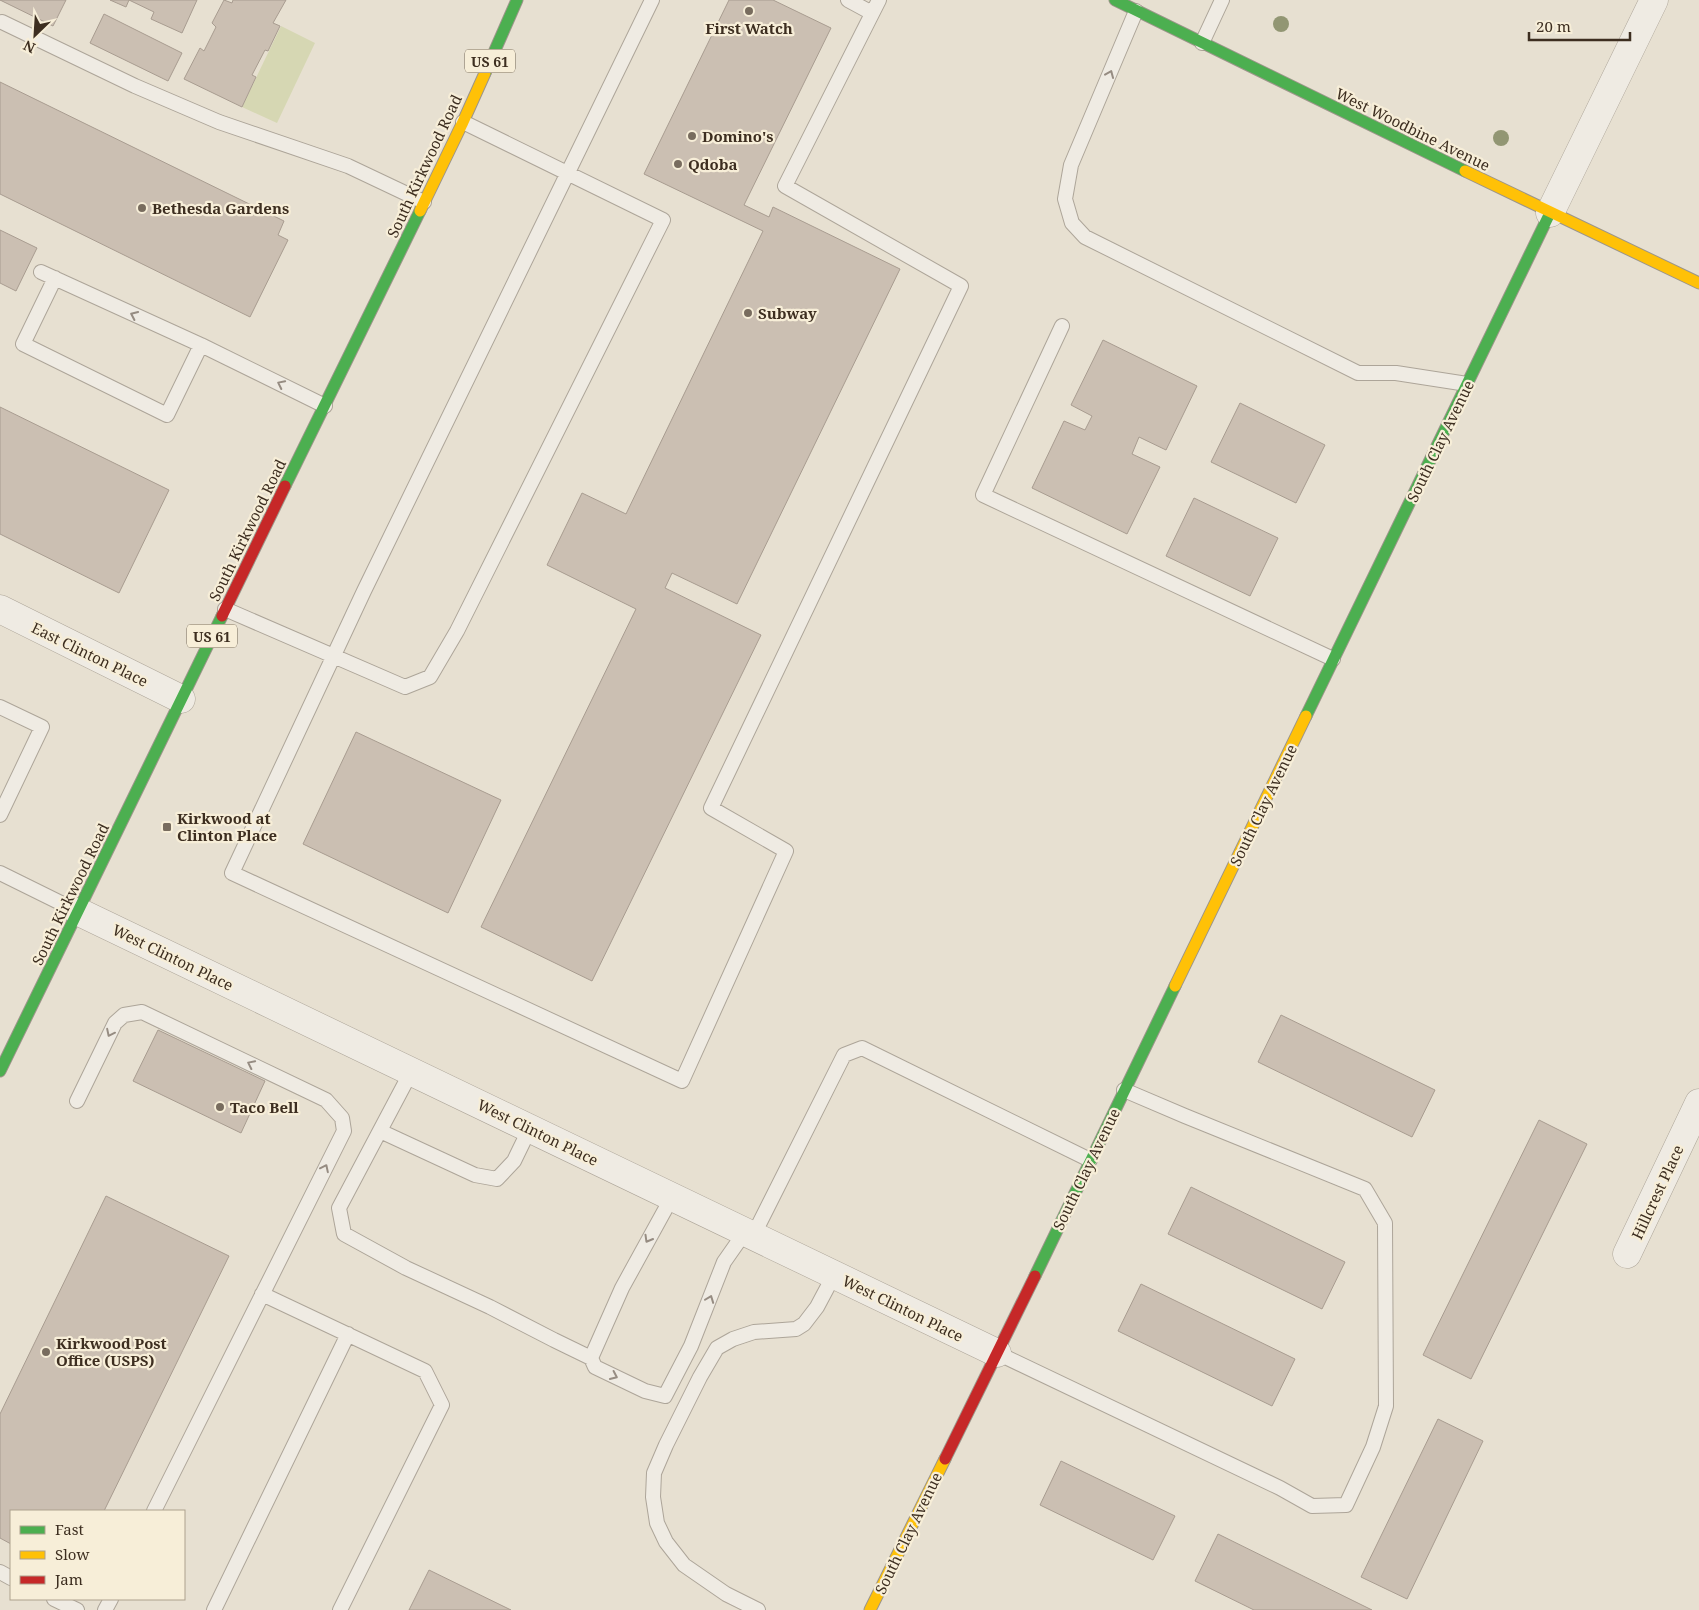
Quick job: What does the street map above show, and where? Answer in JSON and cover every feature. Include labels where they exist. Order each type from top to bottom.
[{"type":"street","name":"South Kirkwood Road","points":[[0,1071],[424,202],[517,0]]},
{"type":"street","name":"West Woodbine Avenue","points":[[1114,0],[1699,284]]},
{"type":"street","name":"South Clay Avenue","points":[[870,1610],[997,1353],[1654,0]]},
{"type":"street","name":"East Clinton Place","points":[[0,610],[181,699]]},
{"type":"street","name":"West Clinton Place","points":[[78,912],[997,1353]]},
{"type":"street","name":"Hillcrest Place","points":[[1627,1254],[1699,1104]]},
{"type":"lane","points":[[652,0],[334,656],[232,873],[682,1082],[786,850],[711,808],[961,286],[785,186],[879,0]]},
{"type":"lane","points":[[848,0],[872,13]]},
{"type":"lane","points":[[1202,43],[1222,0]]},
{"type":"lane","points":[[1136,10],[1071,165],[1065,199],[1072,223],[1085,237],[1358,373],[1396,373],[1467,384]]},
{"type":"lane","points":[[2,22],[136,86],[219,122],[348,166],[424,202]]},
{"type":"lane","points":[[225,609],[404,687],[430,677],[457,631],[663,220],[462,122]]},
{"type":"lane","points":[[41,272],[201,345],[325,406]]},
{"type":"lane","points":[[55,278],[23,344],[167,415],[201,345]]},
{"type":"lane","points":[[1062,326],[983,495],[1333,659]]},
{"type":"lane","points":[[0,707],[42,727],[0,815]]},
{"type":"lane","points":[[0,873],[78,912]]},
{"type":"lane","points":[[77,1101],[115,1023],[124,1015],[142,1012],[326,1100],[342,1118],[344,1131],[154,1510]]},
{"type":"lane","points":[[411,1072],[339,1208],[344,1234],[406,1268],[490,1307],[591,1358],[595,1367],[646,1391],[666,1396],[691,1346],[724,1262],[749,1234],[844,1055],[862,1048],[1090,1160]]},
{"type":"lane","points":[[997,1353],[1271,1484],[1312,1506],[1346,1505],[1373,1447],[1386,1406],[1385,1222],[1364,1189],[1124,1090]]},
{"type":"lane","points":[[380,1131],[475,1175],[497,1179],[514,1161],[530,1128]]},
{"type":"lane","points":[[591,1358],[622,1288],[672,1197]]},
{"type":"lane","points":[[758,1610],[726,1594],[684,1566],[666,1542],[657,1523],[653,1497],[654,1473],[700,1377],[717,1348],[733,1339],[754,1332],[796,1329],[804,1324],[817,1307],[834,1274]]},
{"type":"lane","points":[[262,1294],[425,1371],[442,1405],[340,1610]]},
{"type":"lane","points":[[214,1610],[348,1334]]},
{"type":"lane","points":[[56,1600],[77,1610]]},
{"type":"green space","points":[[281,26],[315,43],[277,123],[242,107]]},
{"type":"building","points":[[0,0],[66,0],[53,26]]},
{"type":"building","points":[[110,0],[129,0],[126,7]]},
{"type":"building","points":[[129,0],[197,0],[182,33],[151,19],[154,12]]},
{"type":"building","points":[[224,0],[232,3],[233,0],[286,0],[273,23],[280,26],[268,51],[265,50],[252,75],[256,77],[242,107],[184,79],[200,48],[204,51],[216,27],[212,23]]},
{"type":"building","points":[[729,0],[773,0],[831,28],[744,205],[769,217],[773,207],[900,269],[737,604],[672,573],[665,588],[761,635],[592,981],[481,927],[636,609],[547,565],[582,493],[626,514],[763,231],[644,174]]},
{"type":"building","points":[[104,14],[182,53],[168,81],[90,43]]},
{"type":"building","name":"Bethesda Gardens","points":[[0,82],[284,221],[278,235],[288,240],[250,317],[0,194]]},
{"type":"building","points":[[0,230],[37,248],[16,291],[0,283]]},
{"type":"building","points":[[1103,340],[1197,386],[1166,450],[1139,437],[1132,454],[1160,467],[1127,534],[1032,488],[1064,421],[1085,430],[1092,416],[1071,405]]},
{"type":"building","points":[[1240,403],[1325,445],[1296,503],[1211,462]]},
{"type":"building","points":[[0,407],[169,490],[119,593],[0,534]]},
{"type":"building","points":[[1194,498],[1278,538],[1250,596],[1166,556]]},
{"type":"building","points":[[356,732],[501,800],[448,913],[303,844]]},
{"type":"building","points":[[1281,1015],[1435,1090],[1412,1137],[1258,1062]]},
{"type":"building","name":"Taco Bell","points":[[158,1030],[265,1081],[241,1133],[133,1081]]},
{"type":"building","points":[[1539,1120],[1587,1144],[1471,1379],[1423,1355]]},
{"type":"building","points":[[1191,1187],[1345,1262],[1322,1309],[1168,1234]]},
{"type":"building","points":[[106,1196],[229,1256],[104,1510],[10,1510],[10,1543],[0,1538],[0,1414]]},
{"type":"building","points":[[1141,1284],[1295,1359],[1272,1406],[1118,1331]]},
{"type":"building","points":[[1438,1419],[1483,1441],[1407,1599],[1361,1577]]},
{"type":"building","points":[[1061,1461],[1175,1516],[1153,1560],[1040,1505]]},
{"type":"building","points":[[1218,1534],[1372,1610],[1254,1610],[1195,1581]]},
{"type":"building","points":[[429,1570],[511,1610],[409,1610]]},
{"type":"traffic: fast","points":[[485,73],[517,0]]},
{"type":"traffic: fast","points":[[1115,0],[1465,171]]},
{"type":"traffic: fast","points":[[285,486],[420,211]]},
{"type":"traffic: fast","points":[[1306,716],[1550,213]]},
{"type":"traffic: fast","points":[[0,1071],[222,616]]},
{"type":"traffic: fast","points":[[1035,1276],[1175,986]]},
{"type":"traffic: slow","points":[[420,211],[485,73]]},
{"type":"traffic: slow","points":[[1465,171],[1699,283]]},
{"type":"traffic: slow","points":[[1175,986],[1306,716]]},
{"type":"traffic: slow","points":[[870,1610],[945,1459]]},
{"type":"traffic: jam","points":[[222,616],[285,486]]},
{"type":"traffic: jam","points":[[945,1459],[1035,1276]]},
{"type":"place","name":"First Watch","points":[[749,11]]},
{"type":"place","name":"Domino's","points":[[692,136]]},
{"type":"place","name":"Qdoba","points":[[678,164]]},
{"type":"place","name":"Bethesda Gardens","points":[[142,208]]},
{"type":"place","name":"Subway","points":[[748,313]]},
{"type":"place","name":"Kirkwood at Clinton Place","points":[[167,827]]},
{"type":"place","name":"Taco Bell","points":[[220,1107]]},
{"type":"place","name":"Kirkwood Post Office (USPS)","points":[[46,1352]]}]
